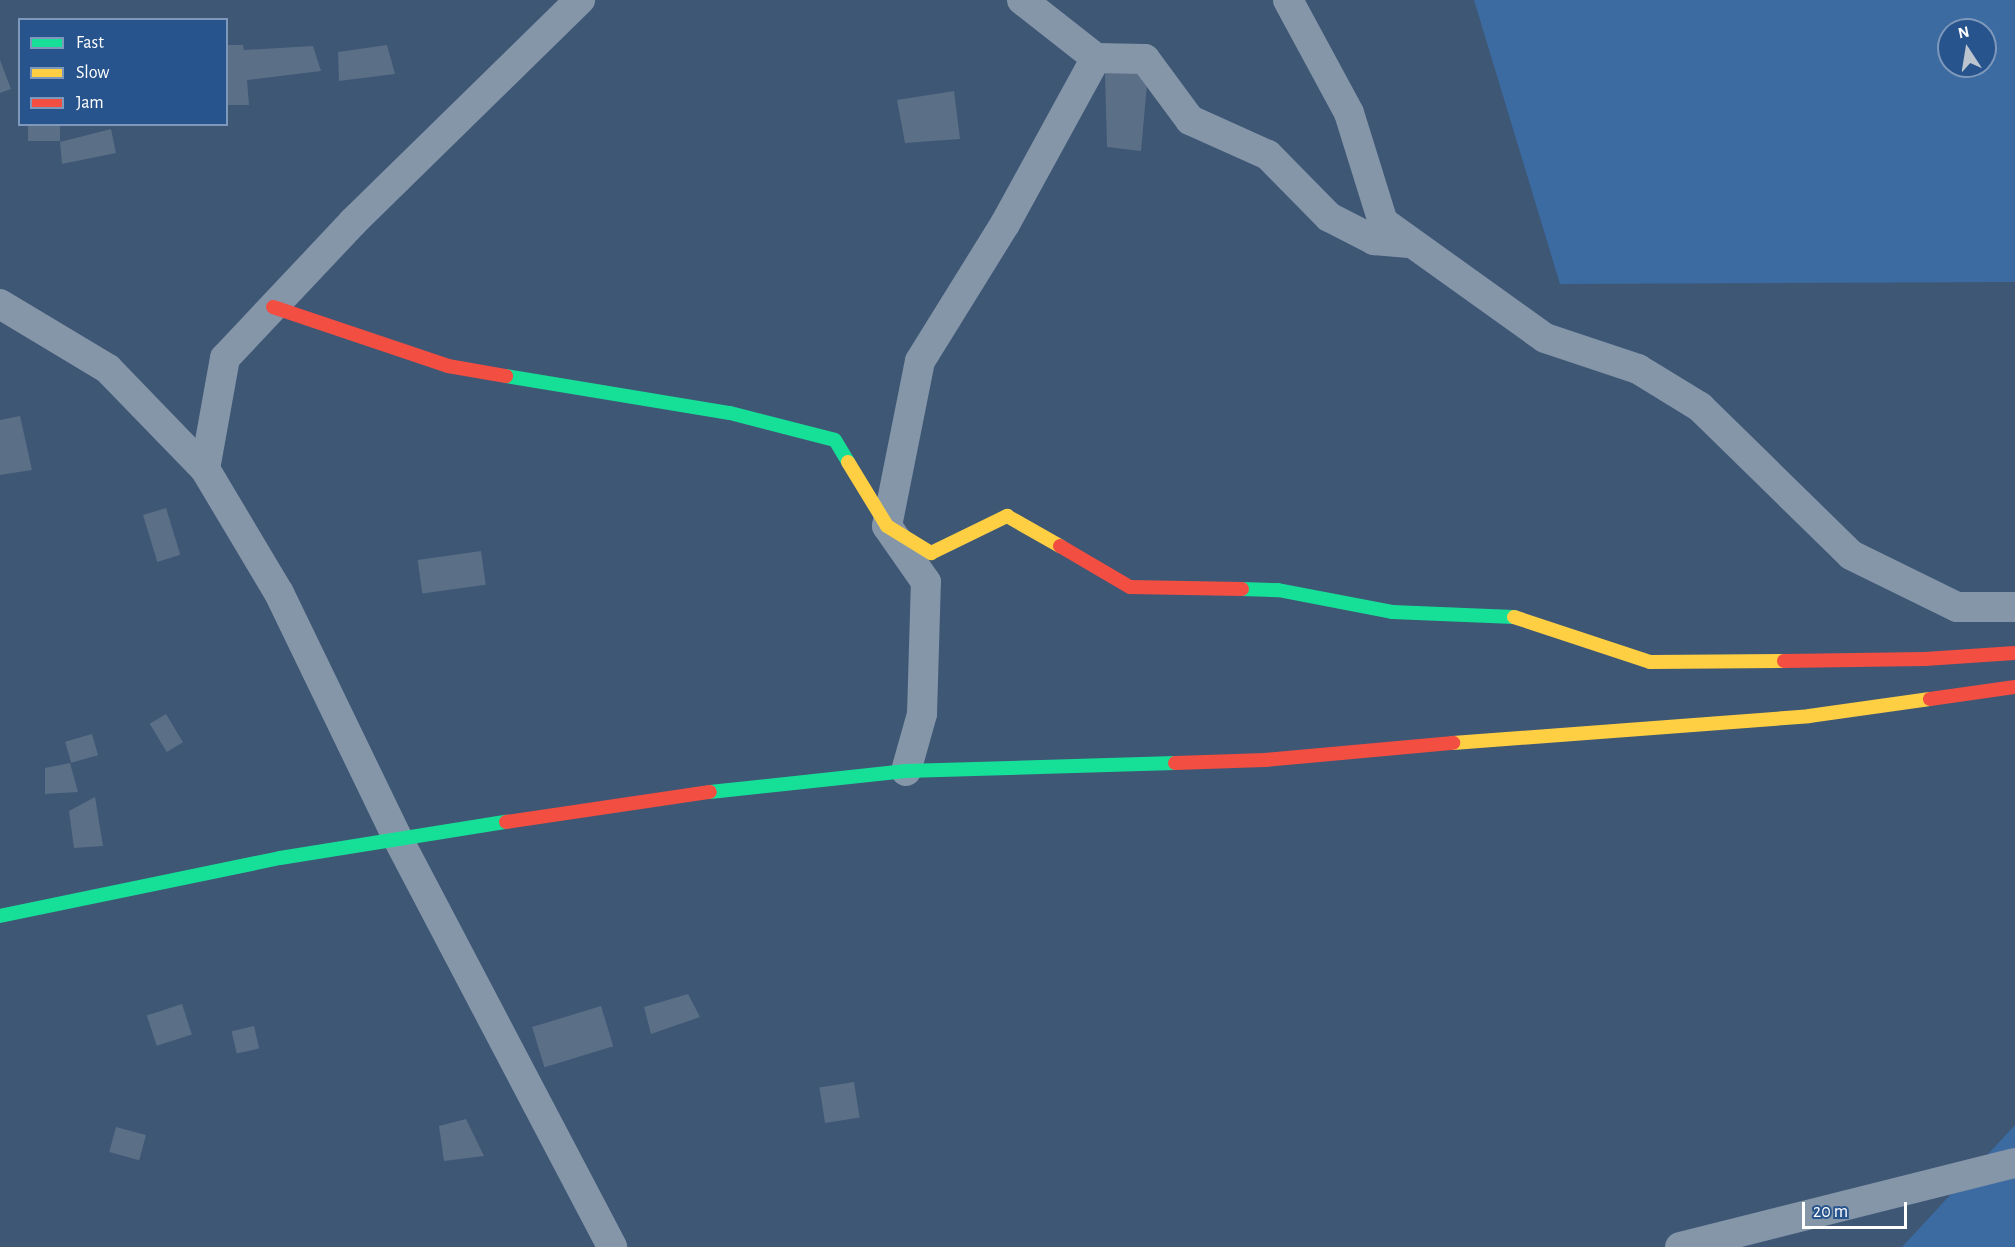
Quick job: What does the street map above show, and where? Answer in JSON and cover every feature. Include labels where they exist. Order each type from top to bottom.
[{"type":"main road","points":[[273,308],[448,366],[730,413],[835,440],[887,526],[931,553],[1007,516],[1130,587],[1278,590],[1392,612],[1510,616],[1650,662],[1925,659],[2015,653]]},
{"type":"main road","points":[[0,916],[397,837],[664,797],[906,771],[1265,760],[1610,728],[1809,716],[2015,687]]},
{"type":"street","points":[[205,469],[225,358],[353,222],[580,0]]},
{"type":"street","points":[[1022,0],[1096,58],[1145,59],[1190,120],[1268,155],[1329,217],[1374,240],[1417,244]]},
{"type":"street","points":[[1288,0],[1349,113],[1383,222],[1417,244],[1545,338],[1638,369],[1700,407],[1851,555],[1957,607],[2015,607]]},
{"type":"street","points":[[906,771],[922,714],[926,582],[887,526],[920,361],[1005,224],[1096,58]]},
{"type":"street","points":[[0,304],[108,369],[205,469],[279,594],[397,837],[612,1247]]},
{"type":"street","points":[[1680,1247],[2015,1163]]},
{"type":"shaded area","points":[[1474,0],[2015,0],[2015,282],[1560,284]]},
{"type":"shaded area","points":[[2015,1125],[2015,1247],[1902,1247]]},
{"type":"building","points":[[228,45],[243,45],[244,50],[313,46],[321,71],[247,80],[249,105],[228,105]]},
{"type":"building","points":[[387,45],[395,74],[339,81],[338,52]]},
{"type":"building","points":[[0,60],[11,89],[0,93]]},
{"type":"building","points":[[1105,73],[1148,73],[1141,151],[1107,147]]},
{"type":"building","points":[[954,91],[960,139],[905,143],[897,100]]},
{"type":"building","points":[[28,126],[60,126],[60,141],[28,141]]},
{"type":"building","points":[[111,129],[116,153],[62,164],[60,142]]},
{"type":"building","points":[[20,416],[32,470],[0,475],[0,420]]},
{"type":"building","points":[[166,508],[180,555],[157,562],[143,515]]},
{"type":"building","points":[[481,551],[486,585],[422,594],[418,560]]},
{"type":"building","points":[[166,714],[183,742],[167,752],[150,724]]},
{"type":"building","points":[[92,734],[98,755],[71,763],[65,742]]},
{"type":"building","points":[[70,763],[78,792],[45,794],[45,768]]},
{"type":"building","points":[[95,797],[103,846],[74,848],[69,811]]},
{"type":"building","points":[[688,994],[700,1017],[651,1034],[644,1007]]},
{"type":"building","points":[[182,1004],[192,1034],[157,1046],[147,1015]]},
{"type":"building","points":[[601,1006],[613,1046],[544,1067],[532,1027]]},
{"type":"building","points":[[254,1026],[259,1048],[237,1054],[232,1031]]},
{"type":"building","points":[[854,1082],[860,1118],[825,1123],[819,1087]]},
{"type":"building","points":[[466,1119],[484,1156],[444,1161],[439,1126]]},
{"type":"building","points":[[116,1127],[146,1135],[139,1160],[109,1152]]},
{"type":"traffic: fast","points":[[506,376],[730,413],[835,440],[848,462]]},
{"type":"traffic: fast","points":[[1242,589],[1278,590],[1392,612],[1514,617]]},
{"type":"traffic: fast","points":[[710,792],[906,771],[1175,763]]},
{"type":"traffic: fast","points":[[0,916],[280,858],[506,822]]},
{"type":"traffic: slow","points":[[848,462],[887,526],[931,553],[1007,516],[1060,546]]},
{"type":"traffic: slow","points":[[1514,617],[1650,662],[1784,661]]},
{"type":"traffic: slow","points":[[1453,743],[1809,716],[1930,699]]},
{"type":"traffic: jam","points":[[273,307],[448,366],[506,376]]},
{"type":"traffic: jam","points":[[1060,546],[1130,587],[1242,589]]},
{"type":"traffic: jam","points":[[1784,661],[1925,659],[2015,653]]},
{"type":"traffic: jam","points":[[1930,699],[2015,687]]},
{"type":"traffic: jam","points":[[1175,763],[1265,760],[1453,743]]},
{"type":"traffic: jam","points":[[506,822],[710,792]]}]
